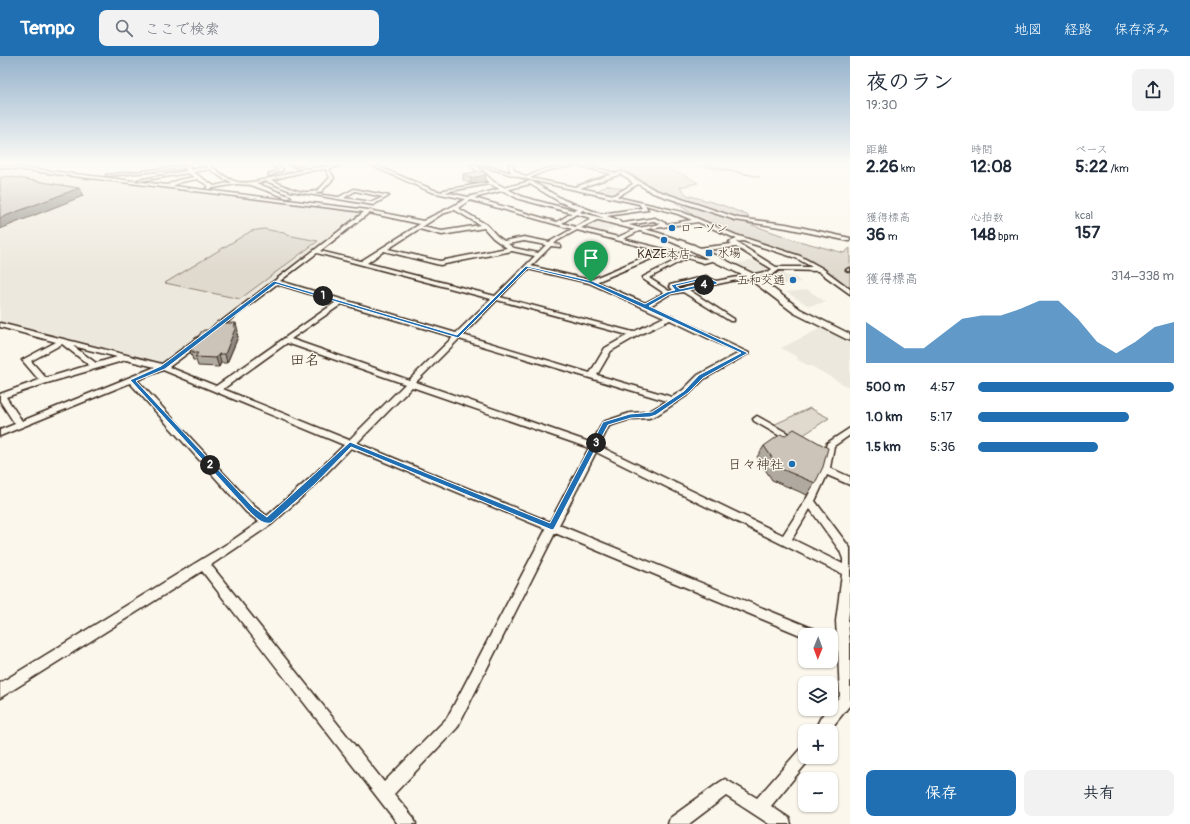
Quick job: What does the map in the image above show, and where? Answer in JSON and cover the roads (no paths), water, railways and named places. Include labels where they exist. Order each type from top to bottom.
[{"type":"main road","points":[[529,200],[575,213],[599,217],[622,225],[640,229],[669,238],[698,250],[751,276],[797,311],[850,338]]},
{"type":"street","points":[[293,200],[368,211],[424,223]]},
{"type":"street","points":[[345,200],[372,204],[380,200]]},
{"type":"street","points":[[362,263],[440,212],[455,208],[467,200]]},
{"type":"street","points":[[477,200],[686,257],[704,261],[716,259]]},
{"type":"street","points":[[560,200],[583,208],[599,217]]},
{"type":"street","points":[[624,200],[680,213],[742,239],[788,253],[820,269],[850,292]]},
{"type":"street","points":[[667,200],[678,206],[697,221]]},
{"type":"street","points":[[680,200],[737,219],[786,226],[849,239]]},
{"type":"street","points":[[0,690],[234,546],[268,521],[311,483],[550,244],[599,217],[646,209],[642,204]]},
{"type":"street","points":[[455,208],[485,226],[503,243],[512,249],[539,255]]},
{"type":"street","points":[[559,223],[583,208]]},
{"type":"street","points":[[0,433],[163,367],[368,211]]},
{"type":"street","points":[[622,225],[655,220],[666,225]]},
{"type":"street","points":[[619,239],[640,229],[697,221]]},
{"type":"street","points":[[418,227],[442,233],[485,226]]},
{"type":"street","points":[[503,243],[524,239],[558,246]]},
{"type":"street","points":[[742,239],[732,241],[774,269],[820,269]]},
{"type":"street","points":[[698,250],[737,244]]},
{"type":"street","points":[[383,249],[440,263],[512,249]]},
{"type":"street","points":[[315,251],[634,334]]},
{"type":"street","points":[[591,282],[664,251]]},
{"type":"street","points":[[668,293],[645,278],[686,257]]},
{"type":"street","points":[[384,793],[452,723],[606,424],[630,416],[650,415],[686,392],[701,377],[745,353],[670,317],[591,282],[527,267]]},
{"type":"street","points":[[645,306],[668,293],[772,273],[774,269]]},
{"type":"street","points":[[716,283],[706,278],[672,286],[682,290],[732,320]]},
{"type":"street","points":[[276,282],[672,400]]},
{"type":"street","points":[[216,389],[341,302]]},
{"type":"street","points":[[592,376],[608,350],[634,334],[670,317]]},
{"type":"street","points":[[0,325],[163,367],[798,628]]},
{"type":"street","points":[[286,340],[594,447],[848,572]]},
{"type":"street","points":[[62,341],[95,366]]},
{"type":"street","points":[[44,381],[26,360],[62,341]]},
{"type":"street","points":[[20,425],[1,397],[44,381],[124,357]]},
{"type":"street","points":[[132,380],[250,508],[261,518],[268,521]]},
{"type":"street","points":[[757,419],[804,445]]},
{"type":"street","points":[[785,541],[809,501],[825,470],[824,451],[847,430]]},
{"type":"street","points":[[825,470],[850,481]]},
{"type":"street","points":[[809,501],[846,549],[849,559],[842,621],[847,648],[848,698],[825,724]]},
{"type":"street","points":[[204,564],[408,824]]},
{"type":"street","points":[[759,808],[798,762]]},
{"type":"street","points":[[676,824],[725,786],[783,824]]},
{"type":"place","name":"ローソン","points":[[672,228]]},
{"type":"place","name":"KAZE本店","points":[[664,240]]},
{"type":"place","name":"水場","points":[[709,253]]},
{"type":"place","name":"五和交通","points":[[793,280]]},
{"type":"place","name":"日々神社","points":[[792,464]]},
{"type":"district","name":"田名","points":[[305,360]]}]
